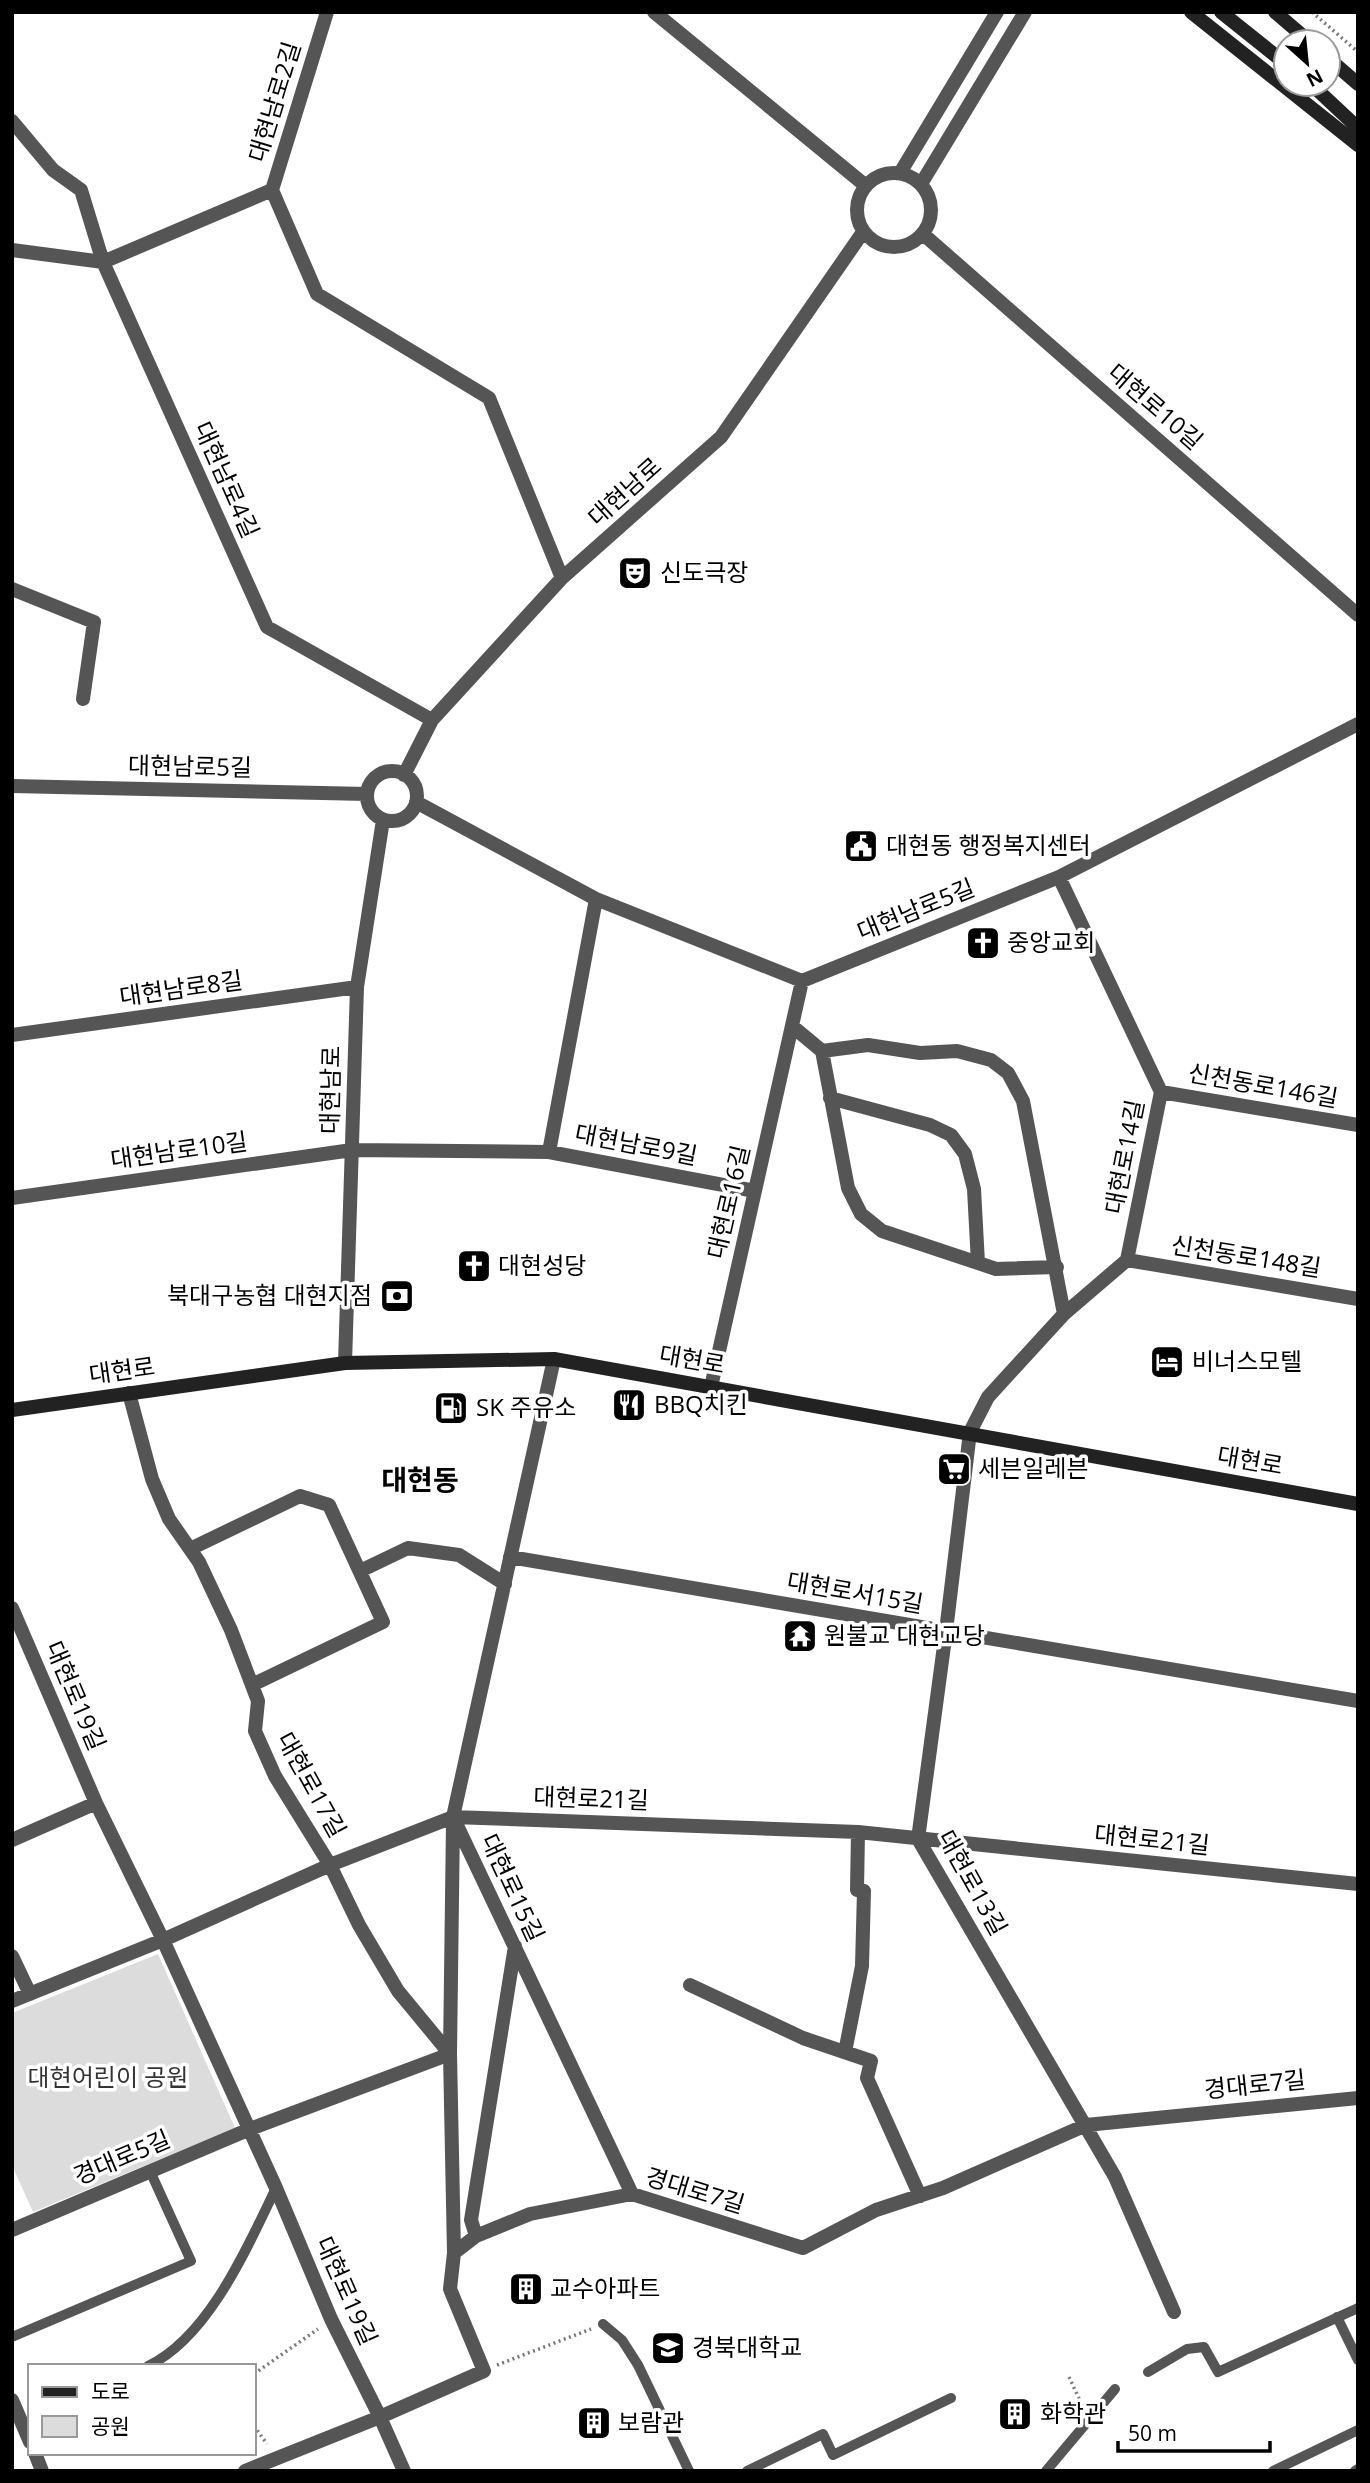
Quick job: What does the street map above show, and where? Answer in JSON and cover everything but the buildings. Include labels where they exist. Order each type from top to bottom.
[{"type":"main road","points":[[1191,12],[1358,145]]},
{"type":"main road","points":[[1221,12],[1272,53]]},
{"type":"main road","points":[[1275,12],[1294,28]]},
{"type":"main road","points":[[1342,70],[1358,84]]},
{"type":"main road","points":[[1326,98],[1358,128]]},
{"type":"main road","name":"대현로","points":[[12,1410],[345,1363],[554,1359],[1358,1504]]},
{"type":"street","name":"대현남로2길","points":[[103,262],[271,190],[327,12]]},
{"type":"street","points":[[654,12],[866,186]]},
{"type":"street","points":[[900,173],[997,12]]},
{"type":"street","points":[[921,184],[1024,12]]},
{"type":"street","name":"대현남로4길","points":[[12,121],[53,170],[81,190],[103,262],[267,627],[432,720]]},
{"type":"street","points":[[887,173],[900,173],[921,184],[932,206],[931,218],[923,234],[908,245],[896,248],[872,241],[863,232],[858,221],[857,208],[859,196],[866,186],[887,173]]},
{"type":"street","points":[[271,190],[317,294],[489,398],[562,578]]},
{"type":"street","name":"대현남로","points":[[404,775],[432,720],[562,578],[721,437],[863,232]]},
{"type":"street","name":"대현로10길","points":[[923,234],[1358,615]]},
{"type":"street","points":[[12,250],[103,262]]},
{"type":"street","points":[[12,589],[94,622],[83,699]]},
{"type":"street","name":"대현남로5길","points":[[802,981],[1059,877],[1358,724]]},
{"type":"street","points":[[388,772],[404,775],[415,787],[416,803],[400,820],[383,820],[371,810],[367,794],[374,779],[388,772]]},
{"type":"street","name":"대현남로5길","points":[[12,786],[367,794]]},
{"type":"street","points":[[416,803],[596,900],[802,981]]},
{"type":"street","name":"대현남로","points":[[345,1363],[357,987],[383,820]]},
{"type":"street","name":"대현로14길","points":[[1059,877],[1161,1091],[1127,1260]]},
{"type":"street","name":"대현남로9길","points":[[549,1152],[596,900]]},
{"type":"street","name":"대현로16길","points":[[711,1387],[802,981]]},
{"type":"street","name":"대현남로8길","points":[[12,1035],[357,987]]},
{"type":"street","points":[[792,1026],[821,1052],[848,1188],[860,1214],[882,1231],[996,1269],[1057,1267]]},
{"type":"street","points":[[821,1052],[868,1045],[920,1053],[957,1051],[991,1060],[1008,1073],[1023,1101],[1064,1314]]},
{"type":"street","name":"신천동로146길","points":[[1161,1091],[1358,1125]]},
{"type":"street","points":[[830,1098],[930,1125],[951,1135],[965,1154],[974,1189],[978,1263]]},
{"type":"street","name":"대현남로9길","points":[[352,1150],[549,1152],[755,1191]]},
{"type":"street","name":"대현남로10길","points":[[12,1198],[352,1150]]},
{"type":"street","points":[[970,1433],[988,1397],[1064,1314],[1127,1260]]},
{"type":"street","name":"신천동로148길","points":[[1127,1260],[1358,1299]]},
{"type":"street","name":"대현로15길","points":[[554,1359],[453,1817],[632,2194]]},
{"type":"street","name":"대현로17길","points":[[129,1393],[152,1479],[169,1519],[199,1562],[231,1630],[258,1701],[255,1731],[275,1776],[330,1865]]},
{"type":"street","name":"대현로13길","points":[[970,1433],[918,1839],[1115,2177],[1174,2312]]},
{"type":"street","points":[[190,1549],[300,1496],[329,1505],[383,1622],[252,1685]]},
{"type":"street","points":[[360,1572],[408,1548],[459,1555],[505,1584]]},
{"type":"street","name":"대현로서15길","points":[[510,1557],[1358,1701]]},
{"type":"street","name":"대현로19길","points":[[14,1617],[96,1803],[250,2129],[331,2319],[404,2471]]},
{"type":"street","points":[[12,1840],[96,1803]]},
{"type":"street","points":[[246,2471],[380,2417],[484,2371],[450,2289],[454,2253],[450,2054],[453,1817]]},
{"type":"street","name":"대현로21길","points":[[12,2001],[163,1940],[330,1865],[453,1817],[859,1832],[1358,1884]]},
{"type":"street","points":[[845,2052],[862,1966],[864,1891],[857,1890],[859,1832]]},
{"type":"street","points":[[330,1865],[359,1925],[398,1991],[450,2054]]},
{"type":"street","points":[[475,2236],[471,2220],[514,1946]]},
{"type":"street","points":[[12,1956],[30,1994]]},
{"type":"street","points":[[690,1986],[803,2038],[871,2061],[867,2078],[920,2196]]},
{"type":"street","points":[[250,2129],[450,2054]]},
{"type":"street","name":"경대로7길","points":[[454,2253],[475,2236],[530,2214],[632,2194],[803,2248],[876,2210],[943,2188],[1086,2125],[1358,2098]]},
{"type":"street","name":"경대로5길","points":[[12,2230],[250,2129]]},
{"type":"street","points":[[12,2400],[26,2421]]},
{"type":"lane","points":[[12,2337],[191,2261],[150,2171]]},
{"type":"lane","points":[[152,2364],[166,2357],[215,2303],[237,2268],[276,2188]]},
{"type":"lane","points":[[1147,2372],[1188,2349],[1204,2347],[1218,2372],[1358,2308]]},
{"type":"lane","points":[[1337,2317],[1358,2360]]},
{"type":"lane","points":[[603,2324],[622,2340],[638,2365],[690,2471]]},
{"type":"lane","points":[[1046,2470],[1115,2389]]},
{"type":"lane","points":[[747,2471],[823,2434],[833,2455],[951,2398]]},
{"type":"lane","points":[[1273,2471],[1358,2430]]},
{"type":"path","points":[[1312,12],[1358,52]]},
{"type":"path","points":[[256,2373],[331,2319]]},
{"type":"path","points":[[484,2371],[603,2324]]},
{"type":"path","points":[[1069,2376],[1089,2420]]},
{"type":"path","points":[[256,2429],[276,2457]]},
{"type":"green space","name":"대현어린이 공원","points":[[158,1954],[235,2128],[33,2212],[12,2165],[12,2013]]},
{"type":"place","name":"신도극장","points":[[635,573]]},
{"type":"place","name":"대현동 행정복지센터","points":[[861,846]]},
{"type":"place","name":"중앙교회","points":[[983,943]]},
{"type":"place","name":"대현성당","points":[[474,1266]]},
{"type":"place","name":"북대구농협 대현지점","points":[[397,1296]]},
{"type":"place","name":"비너스모텔","points":[[1167,1362]]},
{"type":"place","name":"BBQ치킨","points":[[629,1405]]},
{"type":"place","name":"SK 주유소","points":[[451,1408]]},
{"type":"place","name":"세븐일레븐","points":[[954,1469]]},
{"type":"place","name":"원불교 대현교당","points":[[800,1636]]},
{"type":"place","name":"교수아파트","points":[[526,2289]]},
{"type":"place","name":"경북대학교","points":[[668,2348]]},
{"type":"place","name":"화학관","points":[[1015,2414]]},
{"type":"place","name":"보람관","points":[[594,2423]]},
{"type":"district","name":"대현동","points":[[420,1480]]}]
